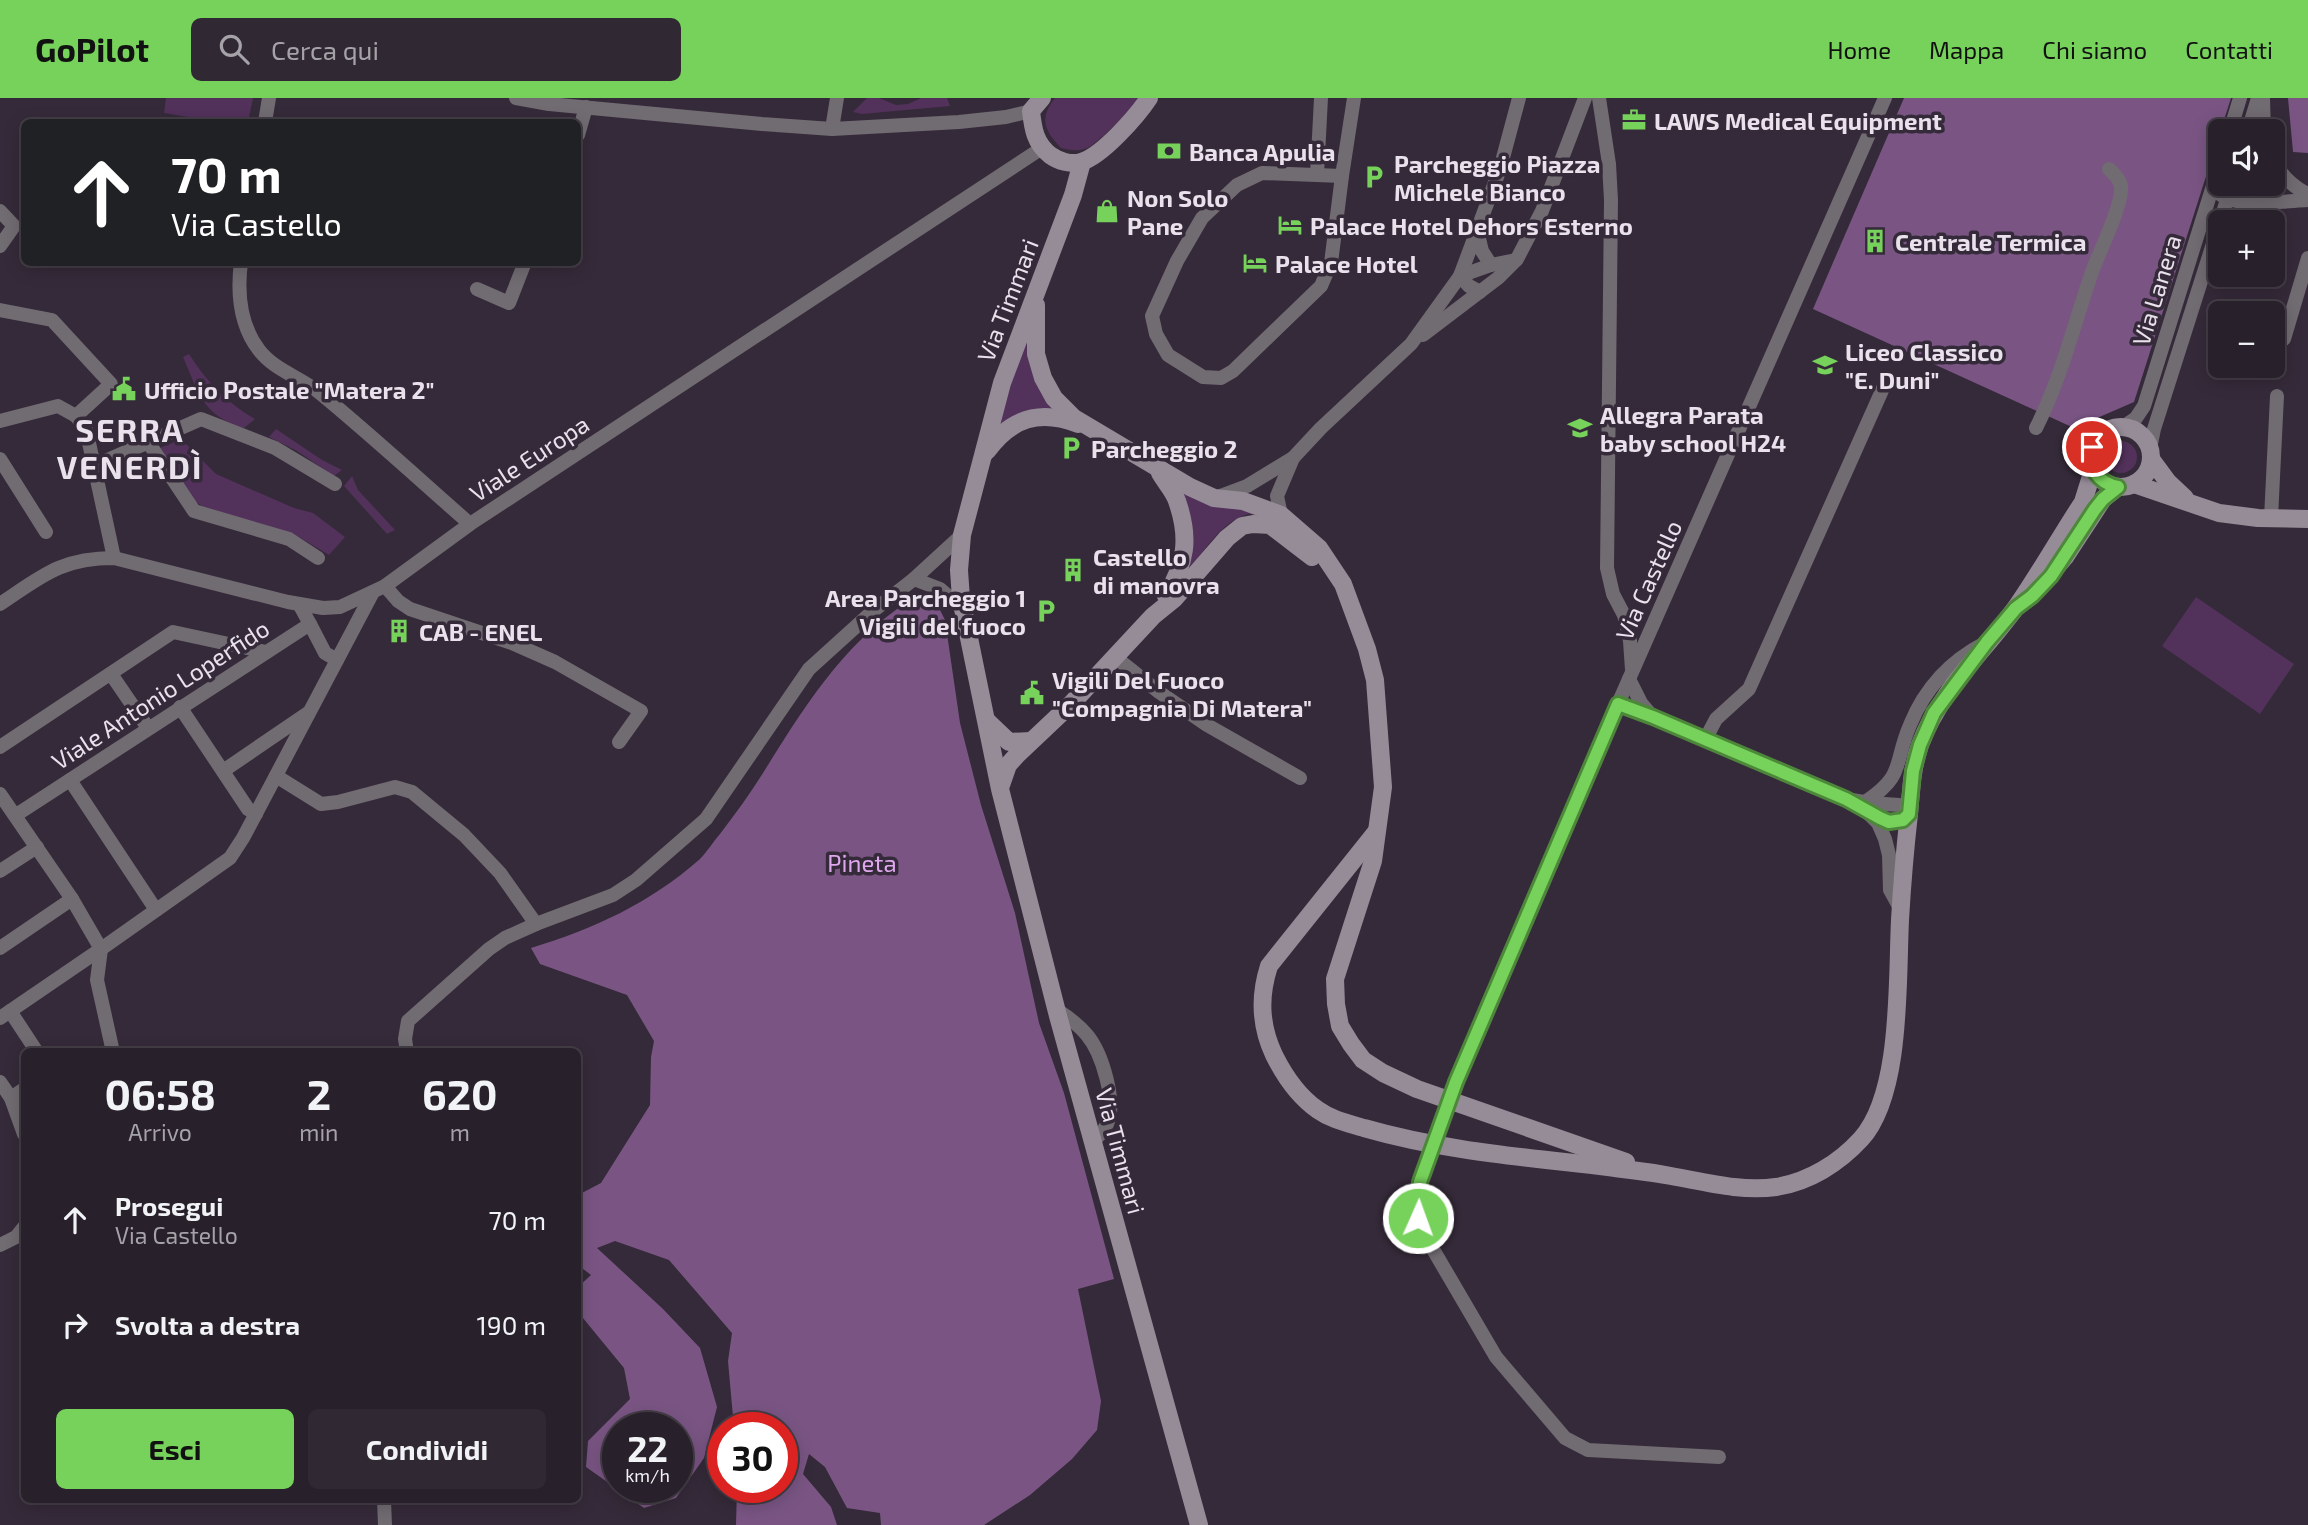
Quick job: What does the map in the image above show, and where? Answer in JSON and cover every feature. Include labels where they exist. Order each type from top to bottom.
[{"type":"main road","points":[[1036,104],[1033,131],[1042,148],[1054,158],[1068,163],[1082,162],[1105,146],[1140,111],[1149,98]]},
{"type":"main road","name":"Via Timmari","points":[[1082,162],[1073,195],[1002,383],[962,535],[959,570],[963,609],[1000,789],[1092,1141],[1199,1525]]},
{"type":"main road","points":[[1036,294],[1036,354],[1043,378],[1060,405],[1097,433],[1157,469],[1214,498],[1243,501],[1281,515],[1319,548],[1336,570],[1350,602],[1375,680],[1383,787],[1373,861],[1335,979],[1340,1026],[1363,1060],[1417,1089],[1659,1174]]},
{"type":"main road","points":[[983,457],[1005,432],[1035,417],[1058,417],[1097,433]]},
{"type":"main road","points":[[1376,832],[1269,966],[1262,990],[1267,1039],[1295,1089],[1317,1110],[1341,1122],[1437,1147],[1659,1174],[1747,1188],[1777,1187],[1808,1177],[1835,1164],[1862,1138],[1878,1115],[1886,1087],[1895,1031],[1901,910],[1913,771],[1920,745],[1934,713],[2016,608],[2083,502],[2093,470],[2090,454],[2096,439],[2108,429],[2123,426],[2143,436],[2168,482],[2190,502]]},
{"type":"main road","points":[[2016,608],[2051,576],[2103,499],[2146,474],[2151,454]]},
{"type":"main road","points":[[1153,616],[1177,578],[1185,554],[1177,499],[1157,469]]},
{"type":"main road","points":[[2093,470],[2103,482],[2190,502],[2218,513],[2308,519]]},
{"type":"main road","points":[[1000,789],[1008,765],[1072,703],[1153,616],[1174,598],[1227,538],[1242,526],[1270,525],[1305,550],[1328,573],[1350,602]]},
{"type":"main road","points":[[986,720],[1009,742],[1031,741]]},
{"type":"street","points":[[265,119],[269,98]]},
{"type":"street","points":[[516,98],[586,107],[832,129],[1006,117],[1036,104]]},
{"type":"street","points":[[832,129],[837,98]]},
{"type":"street","points":[[1317,175],[1321,98]]},
{"type":"street","points":[[1342,176],[1262,173],[1237,185],[1202,218],[1177,261],[1152,316],[1156,334],[1168,355],[1203,377],[1221,378],[1233,371],[1321,286],[1331,263],[1354,98]]},
{"type":"street","points":[[1410,344],[1460,276],[1500,169],[1518,98]]},
{"type":"street","points":[[1214,498],[1247,486],[1293,458],[1410,344],[1480,292],[1517,259],[1542,211],[1585,98]]},
{"type":"street","points":[[1599,98],[1609,164],[1611,200],[1607,568],[1613,594],[1627,628],[1631,675],[1641,703],[1653,717]]},
{"type":"street","name":"Via Castello","points":[[1719,1457],[1588,1450],[1565,1438],[1496,1357],[1434,1251],[1418,1218],[1420,1182],[1456,1082],[1618,704],[1885,98]]},
{"type":"street","points":[[2234,119],[2240,98]]},
{"type":"street","points":[[2253,119],[2261,98]]},
{"type":"street","points":[[2261,98],[2263,119]]},
{"type":"street","points":[[581,124],[586,107]]},
{"type":"street","name":"Viale Europa","points":[[0,604],[46,573],[70,562],[114,558],[299,604],[323,608],[340,607],[379,589],[470,524],[1042,148]]},
{"type":"street","points":[[2036,428],[2049,404],[2092,271],[2119,199],[2121,185],[2109,169]]},
{"type":"street","points":[[2285,178],[2308,194]]},
{"type":"street","name":"Via Lanera","points":[[2123,426],[2136,418],[2144,406],[2210,196]]},
{"type":"street","points":[[2223,196],[2227,200],[2252,202],[2308,200]]},
{"type":"street","name":"Via Lanera","points":[[2151,454],[2154,429],[2228,196]]},
{"type":"street","points":[[2252,202],[2254,196]]},
{"type":"street","points":[[0,211],[14,226],[0,246]]},
{"type":"street","points":[[1477,230],[1482,250],[1491,265]]},
{"type":"street","points":[[2285,336],[2308,258]]},
{"type":"street","points":[[1460,276],[1517,259]]},
{"type":"street","points":[[241,266],[239,301],[249,333],[259,351],[277,368],[317,391],[470,524]]},
{"type":"street","points":[[477,289],[509,303],[523,266]]},
{"type":"street","points":[[1460,276],[1469,286],[1480,292]]},
{"type":"street","points":[[0,310],[52,320],[111,384],[76,416]]},
{"type":"street","points":[[1705,740],[1716,719],[1749,689],[1884,387]]},
{"type":"street","points":[[2271,518],[2277,397]]},
{"type":"street","points":[[0,420],[58,405],[76,416],[86,429],[114,558]]},
{"type":"street","points":[[94,466],[201,419],[275,448],[335,484]]},
{"type":"street","points":[[148,442],[194,511],[289,539],[318,558]]},
{"type":"street","points":[[0,458],[46,532]]},
{"type":"street","points":[[1281,515],[1277,496],[1293,458]]},
{"type":"street","points":[[407,1048],[406,1029],[412,1017],[489,949],[505,938],[536,924],[613,895],[636,880],[706,819],[809,669],[962,535]]},
{"type":"street","points":[[914,579],[940,589],[963,609]]},
{"type":"street","points":[[34,1048],[5,1014],[230,858],[337,660],[379,589],[410,609],[512,643],[555,662],[641,711],[619,742]]},
{"type":"street","points":[[299,604],[325,653],[337,660]]},
{"type":"street","name":"Viale Antonio Loperfido","points":[[16,815],[310,624]]},
{"type":"street","points":[[0,747],[173,632],[266,652]]},
{"type":"street","points":[[1866,807],[1891,782],[1909,726],[1928,689],[1965,653],[1987,642]]},
{"type":"street","points":[[1115,657],[1158,692],[1207,725],[1300,778]]},
{"type":"street","points":[[111,674],[148,728]]},
{"type":"street","points":[[1618,704],[1866,807],[1889,822],[1903,820],[1909,814]]},
{"type":"street","points":[[180,707],[248,809],[256,814]]},
{"type":"street","points":[[222,771],[311,710]]},
{"type":"street","points":[[276,776],[321,804],[357,798],[395,787],[412,792],[464,835],[500,873],[536,924]]},
{"type":"street","points":[[70,780],[156,910]]},
{"type":"street","points":[[2,801],[16,815],[101,949],[97,981],[112,1048]]},
{"type":"street","points":[[1866,807],[1878,823],[1885,839],[1889,855],[1890,890],[1901,910]]},
{"type":"street","points":[[0,872],[37,847]]},
{"type":"street","points":[[0,948],[72,900]]},
{"type":"street","points":[[1057,1010],[1076,1023],[1088,1036],[1098,1052],[1108,1087],[1111,1108],[1107,1125],[1092,1141]]},
{"type":"street","points":[[0,1082],[11,1098],[21,1125]]},
{"type":"street","points":[[11,1098],[21,1092]]},
{"type":"street","points":[[0,1245],[16,1237],[21,1231]]},
{"type":"street","points":[[384,1503],[385,1525]]},
{"type":"shaded area","points":[[166,98],[253,98],[249,119],[200,119],[164,113]]},
{"type":"shaded area","points":[[867,98],[879,98],[896,105],[908,104],[921,98],[947,98],[950,106],[862,114],[853,112]]},
{"type":"shaded area","points":[[1055,98],[1139,98],[1116,124],[1094,143],[1086,149],[1075,150],[1061,148],[1047,130],[1045,118]]},
{"type":"shaded area","points":[[1029,323],[1037,382],[1048,402],[1057,411],[996,431]]},
{"type":"shaded area","points":[[189,354],[218,391],[255,419],[244,428],[219,417],[211,410],[199,393],[183,357]]},
{"type":"shaded area","points":[[276,429],[342,470],[334,476],[297,451],[269,437]]},
{"type":"shaded area","points":[[181,439],[216,474],[294,508],[313,513],[345,537],[329,555],[299,537],[202,506],[193,500],[160,448]]},
{"type":"shaded area","points":[[2121,441],[2132,446],[2137,457],[2132,468],[2121,473],[2110,468],[2105,457],[2110,446]]},
{"type":"shaded area","points":[[352,476],[358,490],[395,530],[387,534],[344,486]]},
{"type":"shaded area","points":[[1179,489],[1211,505],[1254,513],[1234,520],[1225,527],[1189,570],[1192,554]]},
{"type":"shaded area","points":[[2196,597],[2294,664],[2260,714],[2162,646]]},
{"type":"green space","points":[[1904,98],[2231,98],[2224,119],[2208,119],[2208,170],[2134,402],[2074,428],[1813,309]]},
{"type":"green space","points":[[2288,98],[2308,98],[2308,153],[2293,152]]},
{"type":"green space","name":"Pineta","points":[[920,594],[933,596],[945,620],[960,723],[981,805],[1015,913],[1039,1023],[1064,1093],[1114,1279],[1078,1289],[1101,1401],[1097,1430],[1072,1459],[1030,1495],[984,1525],[881,1525],[880,1513],[847,1508],[825,1467],[809,1454],[803,1474],[831,1507],[837,1525],[736,1525],[737,1503],[798,1503],[798,1412],[733,1412],[728,1361],[732,1333],[669,1260],[615,1241],[597,1248],[663,1309],[700,1348],[717,1407],[716,1412],[707,1412],[707,1446],[704,1458],[693,1474],[693,1412],[617,1412],[630,1399],[624,1368],[581,1316],[581,1284],[591,1275],[581,1267],[581,1193],[601,1183],[650,1105],[654,1041],[627,995],[540,964],[531,948],[620,913],[661,889],[700,859],[748,796],[813,697],[850,651],[894,611]]},
{"type":"green space","points":[[602,1427],[602,1478],[586,1467],[588,1441]]},
{"type":"green space","points":[[637,1503],[660,1503],[644,1508]]},
{"type":"place","name":"LAWS Medical Equipment","points":[[1634,120]]},
{"type":"place","name":"Banca Apulia","points":[[1169,151]]},
{"type":"place","name":"Parcheggio Piazza Michele Bianco","points":[[1374,177]]},
{"type":"place","name":"Non Solo Pane","points":[[1107,211]]},
{"type":"place","name":"Palace Hotel Dehors Esterno","points":[[1290,225]]},
{"type":"place","name":"Centrale Termica","points":[[1875,241]]},
{"type":"place","name":"Palace Hotel","points":[[1255,263]]},
{"type":"place","name":"Liceo Classico \"E. Duni\"","points":[[1825,365]]},
{"type":"place","name":"Ufficio Postale \"Matera 2\"","points":[[124,389]]},
{"type":"place","name":"Allegra Parata baby school H24","points":[[1580,428]]},
{"type":"place","name":"Parcheggio 2","points":[[1071,448]]},
{"type":"place","name":"Castello di manovra","points":[[1073,570]]},
{"type":"place","name":"Area Parcheggio 1 Vigili del fuoco","points":[[1046,611]]},
{"type":"place","name":"CAB - ENEL","points":[[399,631]]},
{"type":"place","name":"Vigili Del Fuoco \"Compagnia Di Matera\"","points":[[1032,693]]},
{"type":"district","name":"SERRA VENERDÌ","points":[[130,448]]},
{"type":"route","points":[[1418,1218],[1420,1182],[1456,1082],[1618,704],[1846,799],[1889,822],[1903,820],[1909,814],[1913,771],[1920,745],[1934,713],[1961,675],[2016,608],[2051,576],[2095,509],[2118,487],[2103,482],[2093,470],[2090,454],[2092,447]]}]
